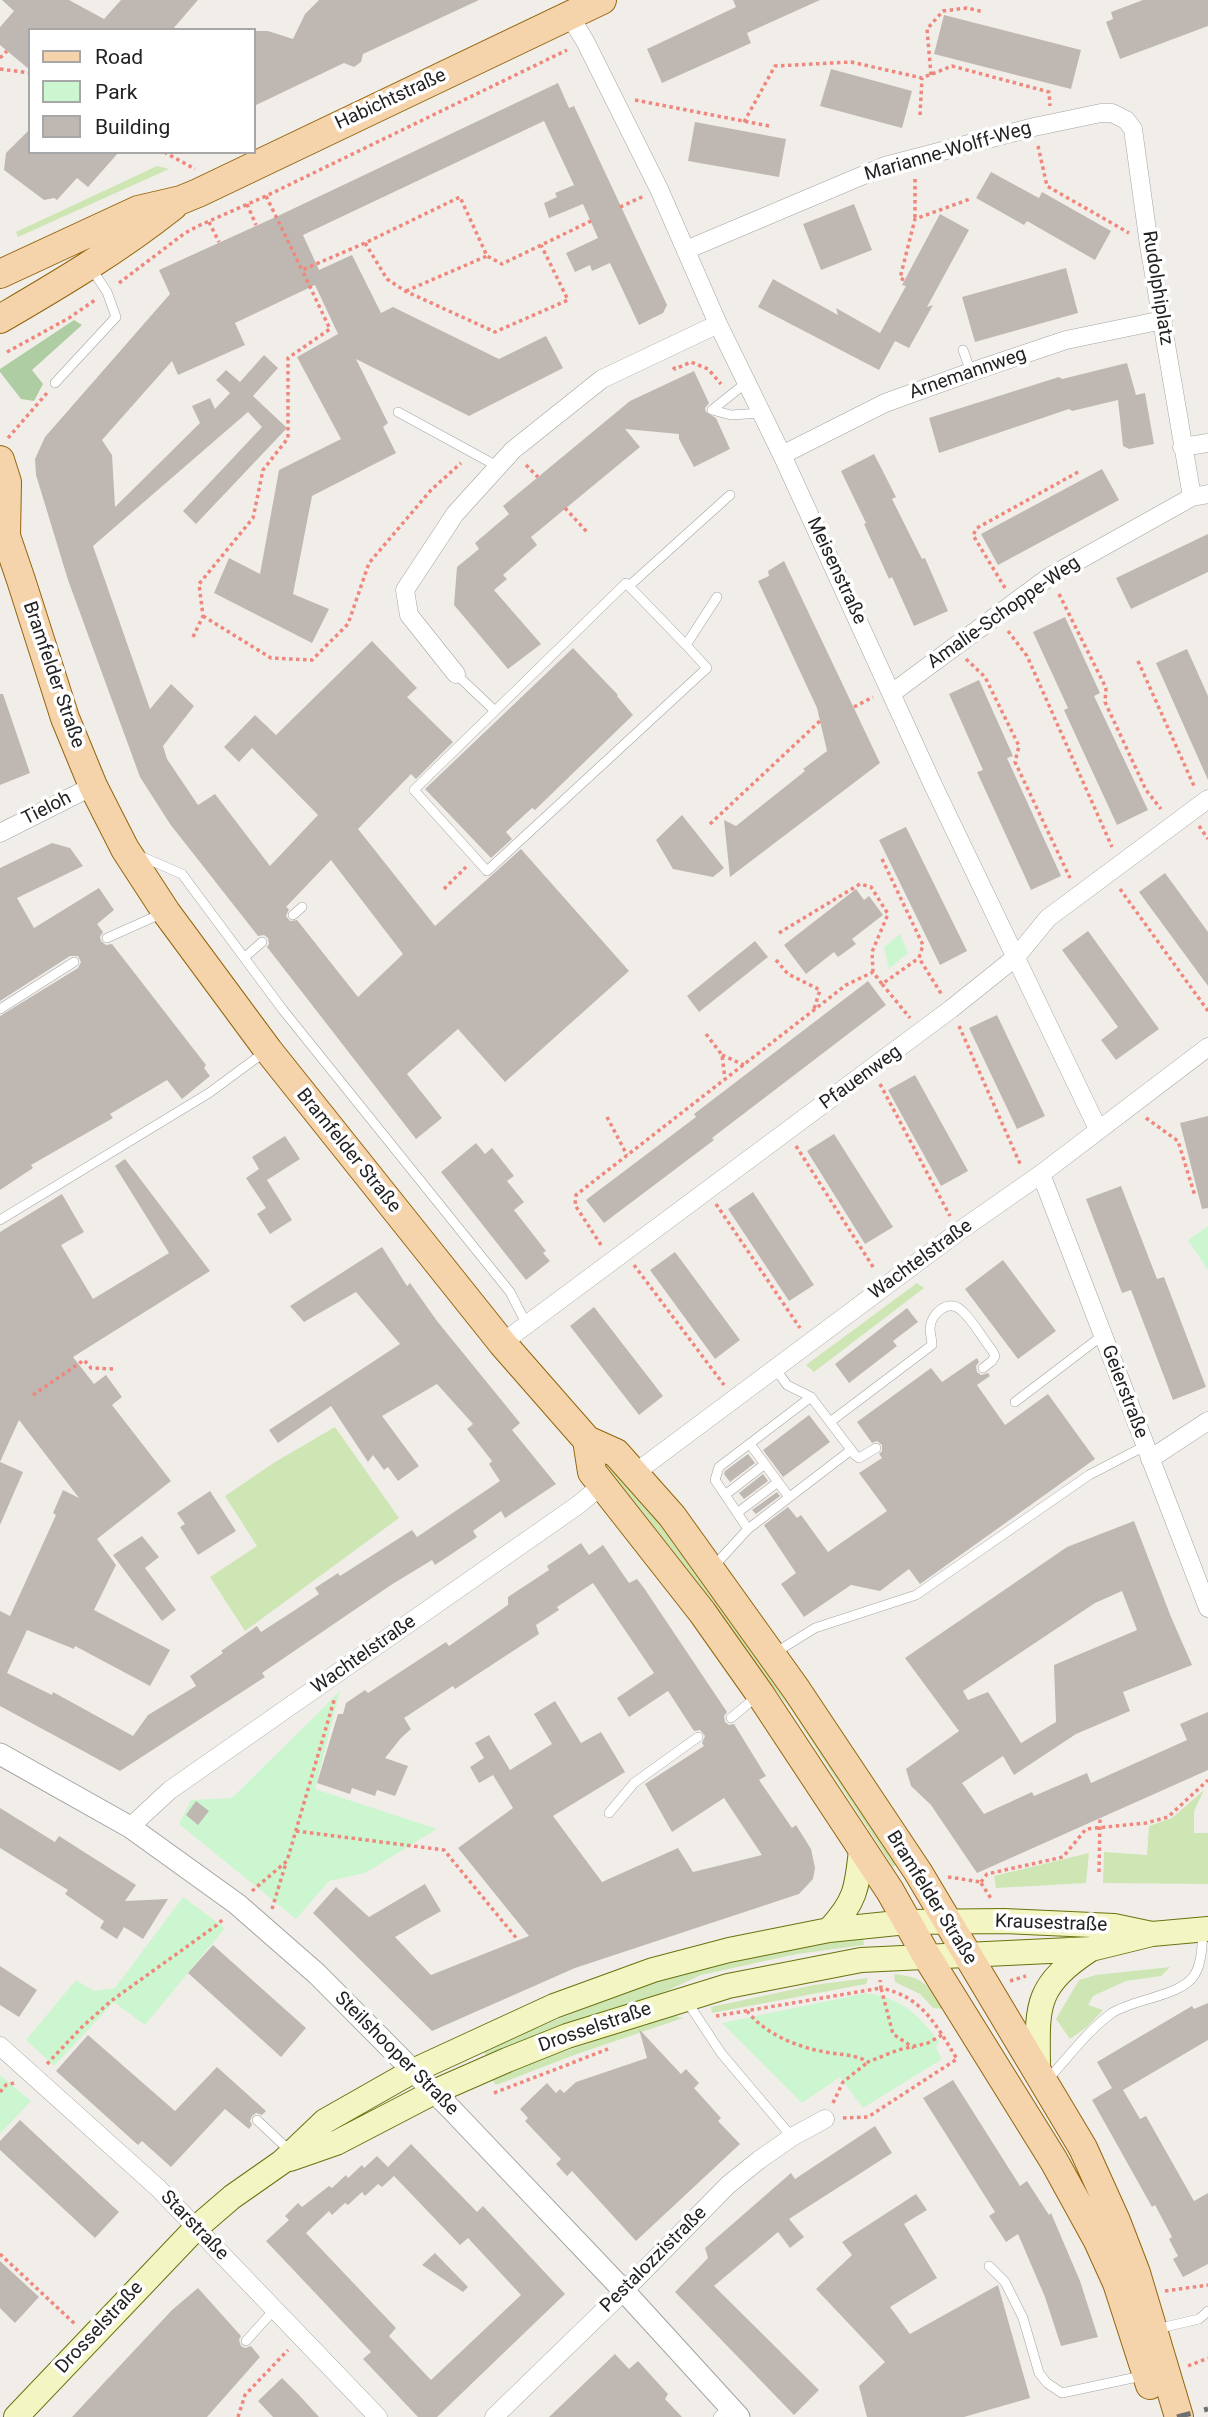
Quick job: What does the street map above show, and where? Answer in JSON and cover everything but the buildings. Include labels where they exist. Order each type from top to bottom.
[{"type":"main road","name":"Habichtstraße","points":[[0,319],[90,266],[181,200],[602,0]]},
{"type":"main road","name":"Habichtstraße","points":[[0,274],[138,210],[181,200]]},
{"type":"main road","name":"Bramfelder Straße","points":[[4,449],[7,482],[3,533],[65,718],[93,786],[125,849],[166,912],[268,1050],[502,1343],[587,1440],[616,1453],[672,1516],[772,1655],[918,1872],[1083,2148],[1116,2221],[1154,2330],[1179,2417]]},
{"type":"main road","name":"Bramfelder Straße","points":[[587,1440],[592,1472],[601,1486],[702,1612],[760,1694],[890,1891],[926,1955],[1054,2161],[1117,2283],[1159,2417]]},
{"type":"main road","points":[[829,1930],[855,1895],[861,1850]]},
{"type":"main road","name":"Krausestraße","points":[[907,1922],[1003,1921],[1114,1926],[1152,1934]]},
{"type":"main road","name":"Drosselstraße","points":[[16,2417],[196,2228],[232,2197],[287,2157],[325,2121],[413,2071],[554,2006],[653,1970],[729,1950],[829,1930],[907,1922]]},
{"type":"main road","name":"Krausestraße","points":[[926,1955],[1091,1949],[1152,1934],[1206,1929]]},
{"type":"main road","points":[[1041,2079],[1038,2011],[1044,1994],[1066,1965],[1091,1949]]},
{"type":"main road","name":"Drosselstraße","points":[[287,2157],[336,2143],[434,2092],[567,2036],[685,1998],[769,1977],[877,1958],[926,1955]]},
{"type":"street","name":"Meisenstraße","points":[[569,15],[585,41],[659,189],[718,324],[782,455],[933,785],[1098,1129]]},
{"type":"street","name":"Marianne-Wolff-Weg","points":[[686,250],[885,166],[1053,122],[1112,113],[1126,120],[1133,129]]},
{"type":"street","name":"Rudolphiplatz","points":[[1133,129],[1182,447],[1200,496]]},
{"type":"street","name":"Arnemannweg","points":[[782,455],[885,403],[971,372],[1066,340],[1163,320]]},
{"type":"street","points":[[456,674],[409,615],[405,590],[455,514],[513,450],[602,379],[718,324]]},
{"type":"street","points":[[1182,447],[1208,443]]},
{"type":"street","name":"Amalie-Schoppe-Weg","points":[[892,693],[1049,577],[1200,496]]},
{"type":"street","name":"Tieloh","points":[[0,833],[93,786]]},
{"type":"street","name":"Pfauenweg","points":[[502,1343],[922,1032],[1016,957],[1048,918],[1205,801]]},
{"type":"street","name":"Wachtelstraße","points":[[635,1473],[958,1232],[1041,1174],[1208,1047]]},
{"type":"street","name":"Geierstraße","points":[[1041,1174],[1208,1608]]},
{"type":"street","points":[[1147,1453],[1208,1421]]},
{"type":"street","name":"Wachtelstraße","points":[[130,1827],[170,1790],[601,1486]]},
{"type":"street","name":"Steilshooper Straße","points":[[0,1754],[130,1827],[237,1904],[317,1974],[624,2291],[728,2413]]},
{"type":"street","name":"Starstraße","points":[[0,2046],[158,2188],[378,2417]]},
{"type":"street","name":"Pestalozzistraße","points":[[494,2417],[728,2185],[792,2137],[825,2119]]},
{"type":"lane","points":[[55,383],[116,317],[107,292],[90,266]]},
{"type":"lane","points":[[963,350],[971,372]]},
{"type":"lane","points":[[747,382],[712,410],[731,415],[762,414]]},
{"type":"lane","points":[[398,412],[497,466]]},
{"type":"lane","points":[[629,586],[730,495]]},
{"type":"lane","points":[[626,583],[629,586],[707,668],[487,871],[414,790],[626,583]]},
{"type":"lane","points":[[686,645],[717,597]]},
{"type":"lane","points":[[456,674],[494,710]]},
{"type":"lane","name":"Bramfelder Straße","points":[[125,849],[182,874],[358,1105],[510,1292],[526,1323]]},
{"type":"lane","points":[[293,915],[302,907]]},
{"type":"lane","points":[[107,938],[166,912]]},
{"type":"lane","points":[[245,957],[262,942]]},
{"type":"lane","points":[[0,1009],[74,962]]},
{"type":"lane","points":[[0,1220],[209,1093],[268,1050]]},
{"type":"lane","points":[[830,1422],[932,1345],[930,1328],[934,1316],[944,1307],[953,1305],[961,1309],[992,1350],[995,1356],[983,1368]]},
{"type":"lane","points":[[1015,1402],[1102,1335]]},
{"type":"lane","points":[[775,1368],[787,1385],[811,1397],[859,1458],[876,1448]]},
{"type":"lane","points":[[748,1529],[715,1480],[715,1474],[719,1467],[811,1397]]},
{"type":"lane","points":[[750,1444],[789,1497]]},
{"type":"lane","points":[[712,1570],[748,1529],[851,1450]]},
{"type":"lane","points":[[772,1655],[815,1628],[916,1595],[1089,1475],[1147,1453]]},
{"type":"lane","points":[[725,1495],[765,1464]]},
{"type":"lane","points":[[737,1513],[778,1482]]},
{"type":"lane","points":[[731,1718],[760,1694]]},
{"type":"lane","points":[[609,1813],[634,1783],[698,1737]]},
{"type":"lane","points":[[1041,2079],[1114,2012],[1184,1986],[1195,1976],[1206,1929]]},
{"type":"lane","points":[[685,1998],[721,2053],[792,2137]]},
{"type":"lane","points":[[257,2120],[287,2157]]},
{"type":"lane","points":[[989,2266],[1005,2282],[1023,2318],[1039,2373],[1047,2383],[1062,2393],[1147,2374]]},
{"type":"lane","points":[[246,2341],[274,2310]]},
{"type":"lane","points":[[1154,2330],[1199,2319],[1208,2311]]},
{"type":"path","points":[[931,75],[926,29],[943,11],[967,8],[984,12]]},
{"type":"path","points":[[7,352],[69,318],[185,233],[585,41]]},
{"type":"path","points":[[0,58],[7,51]]},
{"type":"path","points":[[744,122],[775,66],[851,62],[922,78],[952,66],[1049,92],[1053,122]]},
{"type":"path","points":[[0,69],[28,73]]},
{"type":"path","points":[[920,116],[922,78]]},
{"type":"path","points":[[612,96],[769,126]]},
{"type":"path","points":[[1034,127],[1047,186],[1149,245]]},
{"type":"path","points":[[904,280],[900,278],[915,219],[915,159]]},
{"type":"path","points":[[620,207],[659,189]]},
{"type":"path","points":[[193,637],[203,617],[199,584],[253,518],[263,470],[288,438],[288,358],[330,329],[266,196]]},
{"type":"path","points":[[302,270],[460,197],[487,256],[502,264],[591,221]]},
{"type":"path","points":[[915,219],[970,199]]},
{"type":"path","points":[[247,204],[256,225]]},
{"type":"path","points":[[208,221],[219,242]]},
{"type":"path","points":[[365,243],[387,279],[405,291],[495,331],[568,300],[541,245]]},
{"type":"path","points":[[405,291],[487,256]]},
{"type":"path","points":[[665,349],[675,369],[691,362],[708,369],[719,379],[727,396]]},
{"type":"path","points":[[4,449],[55,383]]},
{"type":"path","points":[[203,617],[271,658],[312,660],[348,624],[369,563],[431,490],[472,452]]},
{"type":"path","points":[[1015,603],[974,535],[977,528],[1080,471]]},
{"type":"path","points":[[565,508],[587,532]]},
{"type":"path","points":[[1049,577],[1074,621],[1106,688],[1105,702],[1146,790],[1173,825]]},
{"type":"path","points":[[998,617],[1027,656],[1114,869],[1208,1011]]},
{"type":"path","points":[[955,648],[985,677],[1018,746],[1015,762],[1077,897]]},
{"type":"path","points":[[1138,661],[1205,801]]},
{"type":"path","points":[[710,824],[821,720]]},
{"type":"path","points":[[444,888],[475,858]]},
{"type":"path","points":[[779,933],[860,884],[871,887],[888,914],[872,952],[873,972],[922,1032]]},
{"type":"path","points":[[882,984],[919,958]]},
{"type":"path","points":[[776,960],[788,974],[820,990],[814,1010]]},
{"type":"path","points":[[734,1399],[575,1205],[576,1195],[846,985],[873,972]]},
{"type":"path","points":[[706,1034],[722,1055],[744,1065]]},
{"type":"path","points":[[722,1055],[725,1080]]},
{"type":"path","points":[[872,1070],[958,1232]]},
{"type":"path","points":[[1130,1107],[1178,1141],[1195,1195]]},
{"type":"path","points":[[607,1117],[627,1155]]},
{"type":"path","points":[[787,1132],[886,1286]]},
{"type":"path","points":[[707,1191],[810,1342]]},
{"type":"path","points":[[33,1395],[84,1360],[91,1368],[113,1369]]},
{"type":"path","points":[[981,1882],[987,1874],[1063,1857],[1086,1829],[1146,1823],[1168,1817],[1208,1780]]},
{"type":"path","points":[[1099,1872],[1100,1818]]},
{"type":"path","points":[[296,1831],[444,1850],[518,1940]]},
{"type":"path","points":[[266,1930],[287,1861]]},
{"type":"path","points":[[877,1958],[881,1988],[893,2034],[914,2048]]},
{"type":"path","points":[[699,2020],[881,1988],[919,2004],[942,2035],[957,2059],[868,2117],[825,2119],[843,2082],[868,2063],[898,2050],[914,2048],[942,2035]]},
{"type":"path","points":[[747,2011],[754,2021],[785,2040],[806,2048],[860,2057],[868,2063]]},
{"type":"path","points":[[470,2076],[488,2095],[615,2046]]},
{"type":"path","points":[[0,2255],[90,2338]]},
{"type":"path","points":[[1142,2294],[1208,2285]]},
{"type":"path","points":[[238,2417],[245,2395],[301,2337]]},
{"type":"green space","points":[[157,166],[169,169],[18,237],[16,232]]},
{"type":"green space","points":[[74,320],[82,325],[32,370],[43,384],[34,401],[21,399],[0,369]]},
{"type":"green space","points":[[900,934],[908,953],[889,969],[884,947]]},
{"type":"green space","points":[[1208,1226],[1208,1270],[1188,1240]]},
{"type":"green space","points":[[917,1283],[924,1288],[814,1372],[806,1365]]},
{"type":"green space","points":[[335,1427],[399,1518],[245,1631],[210,1577],[257,1546],[225,1496],[275,1462]]},
{"type":"green space","points":[[602,1456],[680,1545],[743,1629],[897,1864],[893,1867],[790,1708],[759,1670],[677,1556],[599,1459]]},
{"type":"green space","points":[[340,1691],[315,1789],[437,1829],[365,1873],[329,1881],[296,1919],[179,1824],[191,1800],[232,1798]]},
{"type":"green space","points":[[1204,1790],[1194,1811],[1194,1833],[1208,1833],[1208,1884],[1103,1883],[1104,1852],[1147,1855],[1149,1826],[1172,1818]]},
{"type":"green space","points":[[1089,1853],[1086,1883],[996,1888],[994,1876]]},
{"type":"green space","points":[[183,1897],[225,1928],[145,2025],[114,2002],[54,2066],[26,2040],[76,1980],[94,1991],[115,1988]]},
{"type":"green space","points":[[863,1937],[864,1945],[797,1954],[701,1975],[660,1994],[488,2056],[481,2051],[664,1979],[712,1965]]},
{"type":"green space","points":[[1170,1967],[1161,1976],[1126,1981],[1093,1996],[1088,2005],[1103,2010],[1087,2027],[1070,2039],[1056,2019],[1079,1980],[1096,1975]]},
{"type":"green space","points":[[894,1974],[919,1980],[934,1994],[944,2009],[933,2008],[920,1994],[895,1982]]},
{"type":"green space","points":[[868,1978],[866,1984],[712,2013],[711,2007],[814,1985]]},
{"type":"green space","points":[[866,1993],[890,1999],[916,2015],[939,2041],[936,2048],[942,2059],[863,2108],[840,2077],[802,2103],[722,2023]]},
{"type":"green space","points":[[672,2015],[683,2018],[496,2085],[492,2080],[518,2067]]},
{"type":"green space","points":[[0,2075],[31,2101],[0,2134]]},
{"type":"railway","points":[[1177,2417],[1208,2409]]}]
